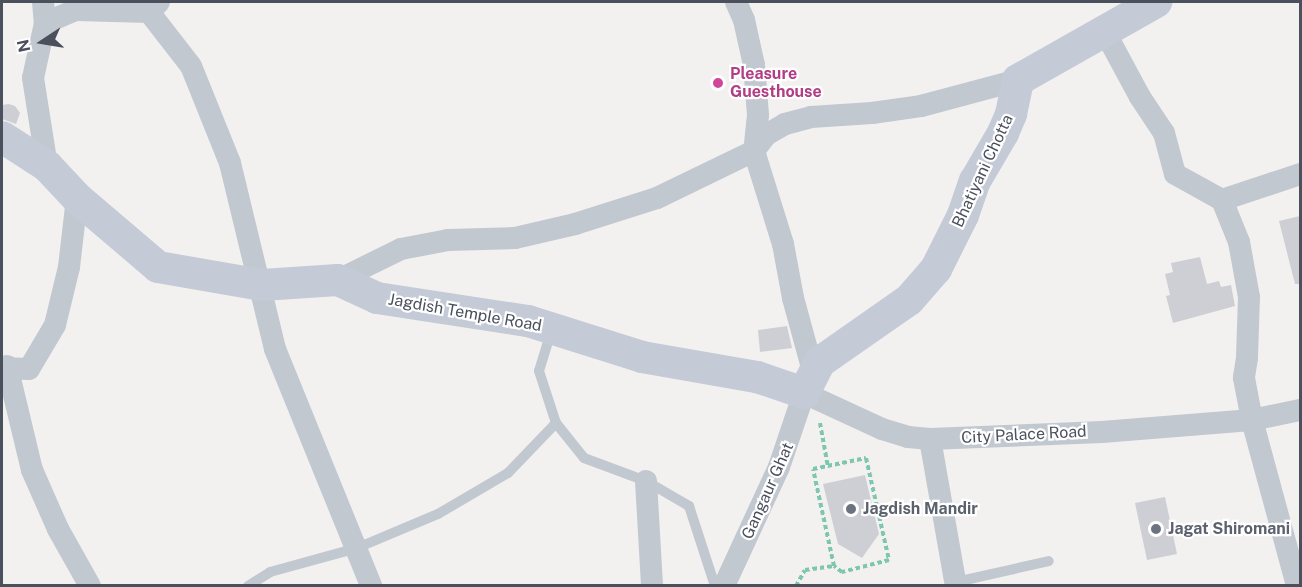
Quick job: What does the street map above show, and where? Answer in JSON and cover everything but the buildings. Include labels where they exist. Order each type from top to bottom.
[{"type":"main road","points":[[1018,80],[1105,32],[1143,5]]},
{"type":"main road","name":"Bhatiyani Chotta","points":[[811,388],[831,353],[909,300],[936,269],[949,247],[980,171],[1007,124],[1018,80]]},
{"type":"main road","name":"Jagdish Temple Road","points":[[2,137],[47,166],[77,198],[158,267],[262,285],[338,280],[377,298],[528,321],[642,357],[811,388]]},
{"type":"street","points":[[736,2],[744,20],[754,65],[758,115],[754,151],[783,244],[811,388]]},
{"type":"street","points":[[47,166],[33,78],[44,12],[154,7],[191,66],[230,163],[262,285],[275,349],[371,585]]},
{"type":"street","points":[[1105,32],[1140,97],[1164,133],[1175,174],[1222,200],[1239,242],[1247,278],[1247,358],[1244,378],[1252,420],[1297,585]]},
{"type":"street","points":[[338,280],[401,249],[448,240],[515,238],[575,224],[657,198],[754,151],[774,129],[802,119],[921,106],[1018,80]]},
{"type":"street","points":[[1222,200],[1300,174]]},
{"type":"street","points":[[77,198],[69,267],[55,325],[29,369],[4,367],[32,470],[58,530],[90,585]]},
{"type":"street","name":"City Palace Road","points":[[811,388],[882,429],[908,437],[930,439],[1102,432],[1252,420]]},
{"type":"street","name":"Gangaur Ghat","points":[[724,585],[779,467],[811,388]]},
{"type":"street","points":[[1252,420],[1300,410]]},
{"type":"street","points":[[930,439],[956,584]]},
{"type":"street","points":[[646,481],[652,585]]},
{"type":"lane","points":[[552,328],[539,371],[556,423],[584,458],[646,481],[689,506],[716,585]]},
{"type":"lane","points":[[248,585],[270,572],[357,548],[438,514],[508,473],[556,423]]},
{"type":"lane","points":[[956,584],[1049,561]]},
{"type":"path","points":[[811,388],[828,467]]},
{"type":"path","points":[[866,458],[889,560],[842,572],[834,566],[813,469],[866,458]]},
{"type":"path","points":[[796,585],[805,570],[834,566]]},
{"type":"place","name":"Pleasure Guesthouse","points":[[718,83]]},
{"type":"place","name":"Jagdish Mandir","points":[[851,509]]},
{"type":"place","name":"Jagat Shiromani","points":[[1156,529]]}]
